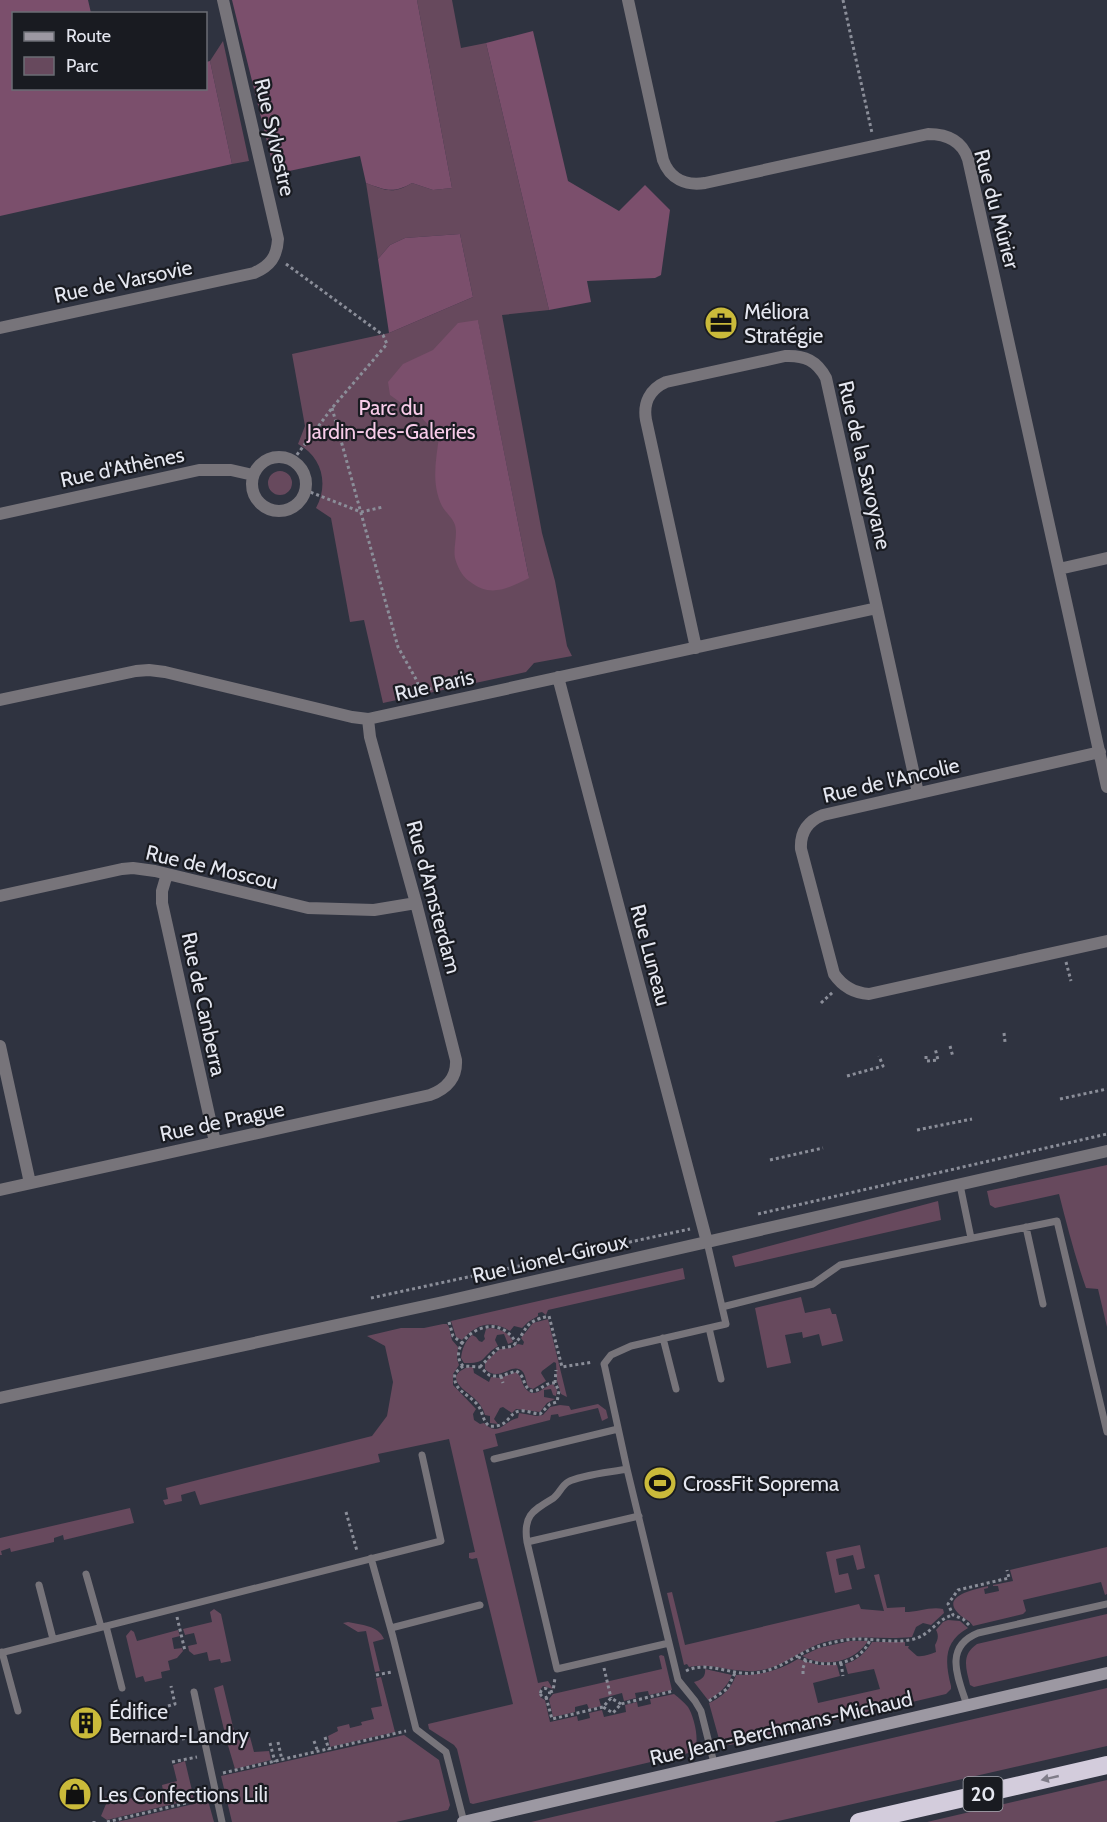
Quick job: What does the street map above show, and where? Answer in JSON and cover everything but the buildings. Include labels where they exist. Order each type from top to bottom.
[{"type":"highway","name":"20","points":[[859,1822],[1107,1765]]},
{"type":"street","name":"Rue Sylvestre","points":[[223,0],[278,239],[275,256],[264,269],[254,273]]},
{"type":"street","name":"Rue du Mûrier","points":[[628,0],[663,160],[669,173],[682,182],[705,183],[928,134],[950,137],[964,150],[971,171],[1100,752]]},
{"type":"street","name":"Rue de Varsovie","points":[[0,328],[254,273]]},
{"type":"street","name":"Rue de la Savoyane","points":[[696,648],[645,412],[648,398],[652,390],[659,385],[688,377],[785,356],[810,359],[823,371],[826,378],[918,793]]},
{"type":"street","points":[[285,457],[293,460],[300,467],[304,475],[305,490],[300,501],[292,508],[274,511],[265,507],[253,493],[251,484],[253,475],[257,468],[269,458],[285,457]]},
{"type":"street","name":"Rue d'Athènes","points":[[0,514],[199,470],[231,470],[253,475]]},
{"type":"street","points":[[1059,569],[1107,558]]},
{"type":"street","name":"Rue Paris","points":[[0,700],[149,670],[368,719],[878,608]]},
{"type":"street","name":"Rue Luneau","points":[[558,677],[707,1242]]},
{"type":"street","name":"Rue d'Amsterdam","points":[[368,719],[370,737],[456,1060],[454,1075],[449,1083]]},
{"type":"street","points":[[1100,752],[1107,787]]},
{"type":"street","name":"Rue de l'Ancolie","points":[[1100,752],[823,814],[809,822],[802,835],[801,849],[832,967],[839,982],[860,993],[869,994],[1107,941]]},
{"type":"street","name":"Rue de Moscou","points":[[0,896],[122,869],[144,869],[308,908],[374,910],[416,903]]},
{"type":"street","name":"Rue de Canberra","points":[[167,874],[162,891],[162,903],[215,1142]]},
{"type":"street","points":[[0,1046],[30,1183]]},
{"type":"street","name":"Rue de Prague","points":[[0,1190],[430,1095],[444,1089],[449,1083]]},
{"type":"street","name":"Rue Lionel-Giroux","points":[[0,1398],[443,1302],[1107,1151]]},
{"type":"street","name":"Rue Jean-Berchmans-Michaud","points":[[463,1822],[1107,1673]]},
{"type":"lane","points":[[960,1185],[971,1238]]},
{"type":"lane","points":[[722,1307],[813,1284],[840,1265],[1057,1221],[1107,1431]]},
{"type":"lane","points":[[1026,1227],[1043,1304]]},
{"type":"lane","points":[[707,1242],[726,1324],[620,1350],[611,1355],[604,1364],[678,1680],[701,1712],[714,1763]]},
{"type":"lane","points":[[709,1328],[721,1379]]},
{"type":"lane","points":[[663,1338],[676,1389]]},
{"type":"lane","points":[[494,1459],[618,1429]]},
{"type":"lane","points":[[18,1711],[1,1652],[441,1541],[422,1455]]},
{"type":"lane","points":[[627,1469],[576,1479],[566,1484],[558,1495],[540,1505],[527,1519],[525,1526],[527,1542],[557,1669],[669,1642]]},
{"type":"lane","points":[[527,1542],[639,1516]]},
{"type":"lane","points":[[371,1558],[416,1729],[446,1752],[463,1822]]},
{"type":"lane","points":[[87,1574],[122,1688]]},
{"type":"lane","points":[[39,1586],[52,1639]]},
{"type":"lane","points":[[967,1705],[957,1674],[956,1658],[960,1647],[969,1638],[978,1633],[1107,1604]]},
{"type":"lane","points":[[391,1628],[480,1605]]},
{"type":"lane","points":[[194,1692],[222,1822]]},
{"type":"path","points":[[843,0],[872,133]]},
{"type":"path","points":[[285,262],[383,334],[387,341],[386,347],[332,408],[293,460]]},
{"type":"path","points":[[332,408],[398,646],[420,691],[458,683],[459,687]]},
{"type":"path","points":[[305,490],[361,512],[383,507]]},
{"type":"path","points":[[1004,1033],[1005,1042]]},
{"type":"path","points":[[950,1046],[953,1057]]},
{"type":"path","points":[[926,1056],[926,1061],[938,1060],[935,1048]]},
{"type":"path","points":[[847,1076],[883,1066],[879,1056]]},
{"type":"path","points":[[1060,1099],[1107,1089]]},
{"type":"path","points":[[917,1130],[972,1119]]},
{"type":"path","points":[[796,1205],[1107,1134]]},
{"type":"path","points":[[770,1160],[823,1148]]},
{"type":"path","name":"Rue Lionel-Giroux","points":[[370,1298],[690,1229]]},
{"type":"path","points":[[480,1367],[497,1349],[513,1346],[528,1324],[535,1319],[549,1316],[562,1367],[601,1360],[604,1364]]},
{"type":"path","points":[[449,1322],[453,1336],[463,1344]]},
{"type":"path","points":[[464,1366],[459,1360],[460,1349],[470,1334],[482,1328],[494,1326],[502,1328],[511,1335],[516,1343]]},
{"type":"path","points":[[504,1337],[511,1335]]},
{"type":"path","points":[[555,1383],[547,1383],[532,1392],[526,1387],[520,1373],[514,1371],[501,1376],[489,1375],[480,1367],[464,1366],[455,1373],[454,1382],[479,1407],[483,1419],[489,1426],[498,1426],[520,1411],[536,1415],[543,1413],[550,1404],[557,1402],[559,1391],[555,1383],[556,1370]]},
{"type":"path","points":[[501,1376],[503,1383]]},
{"type":"path","points":[[346,1512],[360,1561]]},
{"type":"path","points":[[948,1604],[958,1590],[1009,1578],[1007,1570]]},
{"type":"path","points":[[943,1600],[948,1604],[953,1616]]},
{"type":"path","points":[[685,1672],[690,1669],[710,1667],[739,1674],[765,1672],[816,1647],[836,1641],[914,1639],[929,1631],[938,1622],[953,1616],[963,1619],[970,1626]]},
{"type":"path","points":[[181,1630],[185,1651]]},
{"type":"path","points":[[798,1657],[816,1663],[841,1663],[860,1654],[870,1640]]},
{"type":"path","points":[[803,1674],[806,1660]]},
{"type":"path","points":[[841,1663],[843,1676]]},
{"type":"path","points":[[709,1701],[727,1689],[735,1673]]},
{"type":"path","points":[[376,1675],[382,1674]]},
{"type":"path","points":[[607,1681],[611,1698],[621,1704]]},
{"type":"path","points":[[168,1706],[175,1704],[171,1686]]},
{"type":"path","points":[[546,1697],[552,1691],[546,1688],[542,1690],[541,1695],[546,1697],[552,1719],[603,1707],[611,1698]]},
{"type":"path","points":[[603,1707],[613,1713],[621,1704],[673,1691]]},
{"type":"path","points":[[221,1774],[395,1734]]},
{"type":"path","points":[[325,1737],[329,1750]]},
{"type":"path","points":[[227,1740],[236,1738]]},
{"type":"path","points":[[314,1741],[318,1752]]},
{"type":"path","points":[[278,1742],[282,1760]]},
{"type":"path","points":[[270,1743],[275,1762]]},
{"type":"path","points":[[172,1762],[184,1760]]},
{"type":"path","points":[[107,1822],[195,1801]]},
{"type":"green space","name":"Parc du Jardin-des-Galeries","points":[[417,0],[452,0],[461,48],[486,43],[549,310],[502,315],[542,533],[555,581],[567,646],[572,656],[534,663],[526,672],[383,703],[364,620],[350,622],[331,518],[316,508],[322,490],[321,472],[313,456],[298,444],[305,426],[292,354],[389,333],[473,297],[460,234],[405,238],[390,245],[378,259],[366,183],[389,190],[399,189],[412,183],[433,190],[452,188]],"holes":[[[478,321],[529,578],[458,324]]]},
{"type":"green space","points":[[223,41],[249,161],[232,164],[210,61]]},
{"type":"green space","points":[[280,471],[289,474],[292,483],[289,492],[280,495],[271,492],[268,483],[271,474]]},
{"type":"green space","points":[[1107,1165],[1107,1327],[1098,1289],[1086,1288],[1059,1194],[995,1208],[990,1205],[987,1191]]},
{"type":"green space","points":[[938,1201],[941,1220],[735,1267],[732,1256]]},
{"type":"green space","points":[[683,1268],[685,1279],[548,1310],[546,1315],[542,1312],[538,1313],[538,1316],[522,1328],[514,1326],[510,1331],[496,1325],[484,1325],[462,1340],[456,1337],[451,1321]]},
{"type":"green space","points":[[801,1297],[805,1313],[830,1308],[832,1314],[836,1314],[843,1341],[822,1346],[819,1334],[803,1338],[802,1332],[785,1335],[791,1363],[767,1368],[755,1308]]},
{"type":"green space","points":[[548,1319],[567,1397],[561,1394],[554,1362],[541,1373],[546,1381],[533,1389],[528,1387],[523,1372],[519,1369],[496,1374],[485,1369],[485,1362],[500,1349],[512,1348],[518,1344],[523,1345],[521,1338],[533,1323]]},
{"type":"green space","points":[[443,1324],[449,1327],[452,1340],[458,1347],[459,1365],[453,1374],[453,1385],[476,1409],[473,1414],[474,1420],[480,1424],[484,1423],[498,1429],[518,1418],[519,1413],[543,1415],[550,1407],[560,1405],[569,1406],[571,1410],[598,1404],[606,1410],[608,1418],[602,1421],[598,1408],[559,1417],[558,1414],[551,1415],[550,1420],[495,1434],[498,1446],[483,1450],[538,1683],[548,1681],[553,1689],[543,1686],[539,1691],[540,1697],[545,1700],[550,1722],[577,1716],[578,1721],[590,1718],[589,1713],[602,1710],[604,1717],[626,1712],[625,1705],[637,1702],[638,1707],[651,1704],[650,1699],[674,1694],[688,1707],[692,1717],[697,1737],[693,1752],[470,1803],[457,1749],[429,1729],[428,1724],[513,1704],[477,1558],[469,1558],[469,1553],[475,1552],[449,1439],[378,1454],[380,1462],[200,1505],[195,1491],[181,1495],[182,1501],[165,1505],[163,1500],[168,1499],[166,1488],[372,1436],[387,1416],[393,1382],[385,1346],[367,1336],[401,1328],[424,1328]]},
{"type":"green space","points":[[486,1329],[504,1332],[513,1342],[508,1344],[504,1334],[497,1335],[495,1340],[498,1346],[484,1359],[464,1363],[461,1355],[467,1340],[472,1335],[482,1342],[485,1339]]},
{"type":"green space","points":[[473,1367],[474,1373],[489,1382],[491,1377],[500,1378],[516,1372],[525,1388],[531,1393],[553,1384],[557,1390],[556,1396],[553,1395],[551,1389],[544,1390],[544,1397],[555,1399],[547,1403],[540,1412],[516,1409],[512,1413],[503,1407],[500,1408],[494,1419],[498,1424],[490,1423],[490,1416],[485,1415],[478,1402],[461,1387],[456,1379],[461,1371]]},
{"type":"green space","points":[[130,1508],[134,1523],[64,1540],[63,1535],[54,1538],[54,1542],[11,1552],[10,1548],[1,1551],[2,1555],[0,1555],[0,1538]]},
{"type":"green space","points":[[860,1545],[865,1568],[857,1570],[853,1555],[836,1559],[839,1575],[848,1573],[852,1589],[835,1593],[826,1552]]},
{"type":"green space","points":[[1107,1547],[1107,1594],[1105,1595],[1101,1582],[1023,1600],[1026,1611],[1023,1614],[973,1626],[954,1607],[957,1597],[969,1591],[988,1586],[984,1589],[985,1594],[999,1591],[998,1586],[993,1585],[1013,1581],[1010,1570]]},
{"type":"green space","points":[[879,1574],[887,1608],[905,1607],[905,1612],[939,1608],[943,1609],[944,1613],[931,1625],[923,1623],[916,1627],[912,1637],[847,1638],[825,1642],[778,1665],[762,1670],[743,1671],[684,1665],[667,1593],[672,1592],[685,1645],[859,1604],[861,1609],[884,1611],[874,1575]]},
{"type":"green space","points":[[214,1609],[221,1614],[231,1661],[221,1663],[220,1659],[209,1661],[207,1652],[194,1655],[189,1651],[188,1646],[197,1644],[194,1633],[185,1635],[183,1629],[212,1622],[210,1612]]},
{"type":"green space","points":[[1107,1614],[1107,1656],[974,1687],[970,1685],[966,1662],[972,1648],[977,1644]]},
{"type":"green space","points":[[948,1620],[960,1621],[968,1628],[950,1646],[947,1661],[951,1689],[946,1694],[730,1745],[719,1739],[709,1703],[726,1692],[736,1675],[768,1672],[798,1659],[818,1665],[837,1665],[840,1676],[813,1683],[818,1703],[880,1689],[874,1669],[848,1674],[845,1664],[861,1656],[872,1642],[905,1642],[905,1646],[909,1646],[908,1648],[917,1656],[936,1652],[935,1645],[938,1636],[936,1630]]},
{"type":"green space","points":[[343,1623],[369,1626],[381,1634],[384,1639],[373,1642],[380,1671],[375,1672],[366,1631],[358,1632]]},
{"type":"green space","points":[[131,1630],[137,1641],[178,1630],[180,1636],[172,1638],[174,1649],[182,1648],[183,1651],[177,1658],[168,1661],[170,1670],[161,1672],[162,1678],[145,1682],[143,1676],[136,1678],[126,1636]]},
{"type":"green space","points":[[850,1641],[868,1641],[847,1659],[820,1662],[802,1656],[819,1648]]},
{"type":"green space","points":[[659,1656],[664,1656],[672,1690],[649,1695],[648,1691],[635,1693],[636,1698],[624,1701],[622,1693],[599,1699],[601,1706],[589,1709],[587,1704],[575,1707],[575,1712],[553,1717],[549,1699],[553,1694],[662,1669]]},
{"type":"green space","points":[[705,1669],[732,1675],[722,1690],[708,1700],[694,1682],[702,1678]]},
{"type":"green space","points":[[381,1677],[395,1732],[330,1747],[328,1736],[338,1731],[337,1727],[349,1724],[350,1728],[374,1719],[371,1708],[382,1706],[376,1678]]},
{"type":"green space","points":[[223,1685],[235,1735],[226,1738],[214,1688]]},
{"type":"green space","points":[[1107,1688],[1107,1746],[774,1822],[531,1822]]},
{"type":"green space","points":[[404,1735],[439,1760],[450,1805],[448,1810],[396,1822],[232,1822],[221,1776]]},
{"type":"green space","points":[[250,1737],[254,1752],[269,1751],[271,1760],[235,1769],[227,1742]]},
{"type":"green space","points":[[185,1761],[194,1799],[107,1820],[101,1816],[106,1804],[105,1797],[117,1795],[118,1800],[163,1791],[162,1785],[177,1781],[173,1765]]},
{"type":"green space","points":[[1107,1780],[1107,1822],[927,1822]]},
{"type":"green space","points":[[206,1801],[214,1822],[117,1822]]},
{"type":"shaded area","points":[[0,0],[88,0],[91,12],[12,12],[12,90],[207,90],[207,62],[210,61],[232,164],[0,216]]},
{"type":"shaded area","points":[[232,0],[417,0],[452,188],[433,190],[412,183],[399,189],[389,190],[366,183],[360,156],[275,174]]},
{"type":"shaded area","points":[[533,31],[568,181],[619,211],[645,185],[670,210],[661,275],[655,278],[587,281],[591,302],[549,310],[486,43]]},
{"type":"shaded area","points":[[460,234],[473,297],[389,333],[378,259],[390,245],[405,238]]},
{"type":"shaded area","points":[[478,320],[529,578],[499,590],[477,586],[466,579],[460,571],[455,558],[455,525],[442,506],[436,489],[435,472],[439,437],[422,418],[390,395],[388,382],[403,364],[433,350],[458,323]]},
{"type":"place","name":"Méliora Stratégie","points":[[721,323]]},
{"type":"place","name":"CrossFit Soprema","points":[[660,1483]]},
{"type":"place","name":"Édifice Bernard-Landry","points":[[86,1723]]},
{"type":"place","name":"Les Confections Lili","points":[[75,1794]]}]
